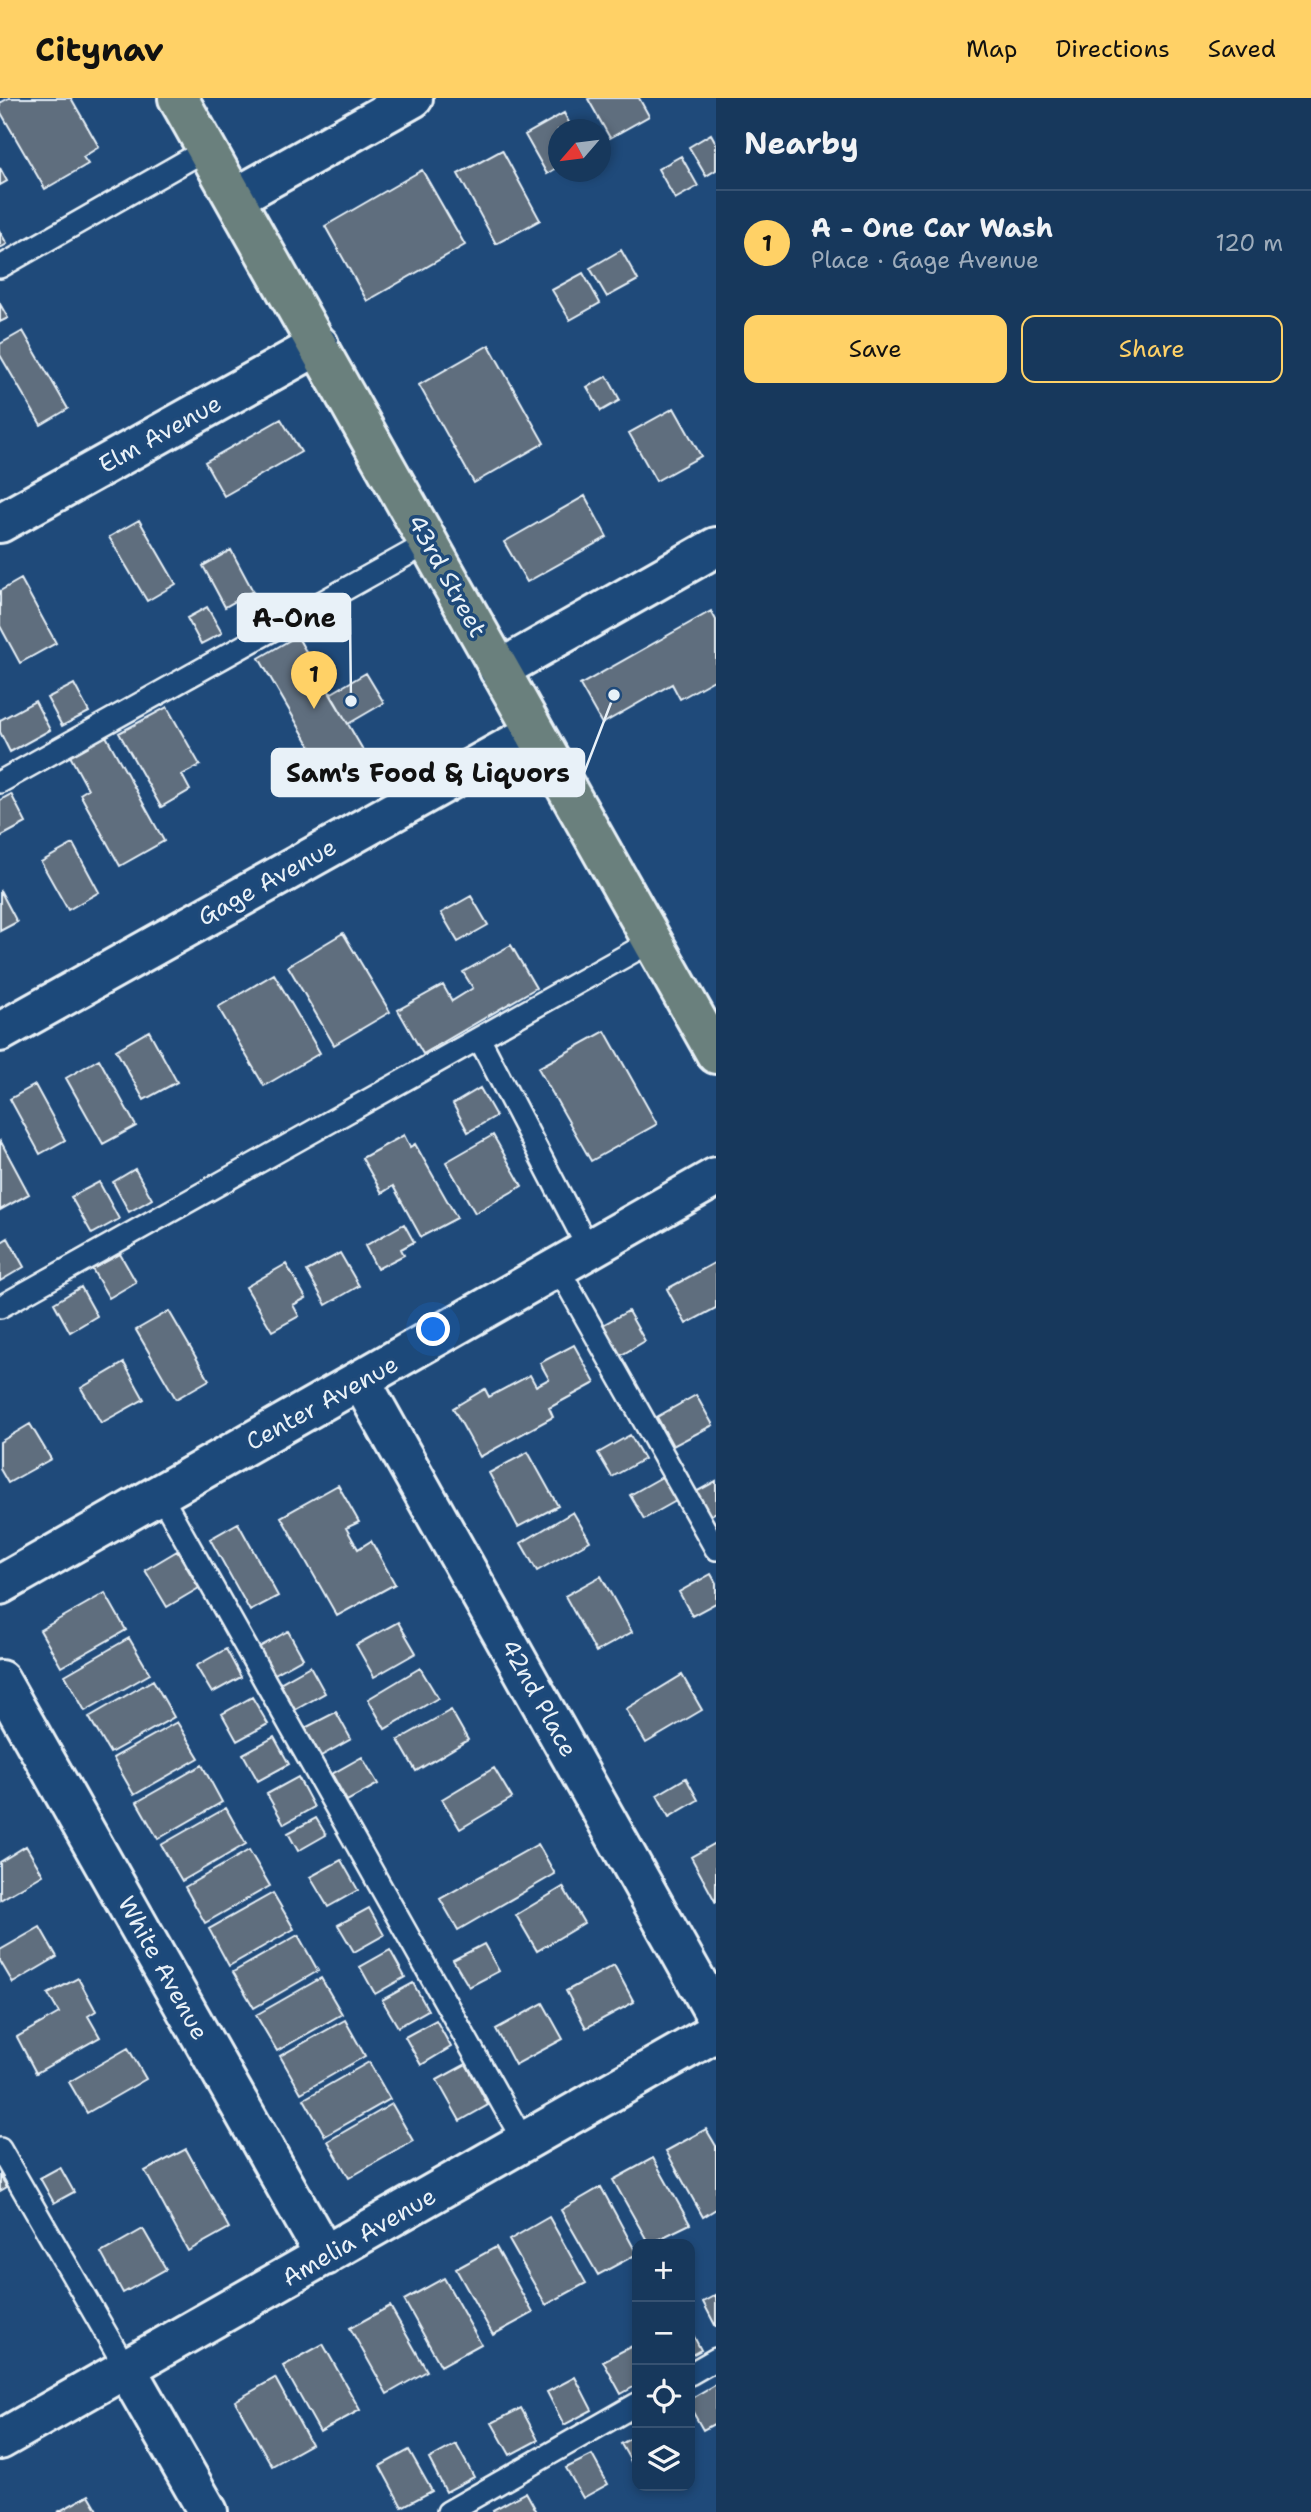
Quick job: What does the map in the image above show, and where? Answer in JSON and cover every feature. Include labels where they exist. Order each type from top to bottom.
[{"type":"main road","name":"43rd Street","points":[[178,98],[716,1054]]},
{"type":"street","points":[[236,198],[413,98]]},
{"type":"street","name":"Elm Avenue","points":[[0,523],[319,345]]},
{"type":"street","points":[[499,670],[716,547]]},
{"type":"street","name":"Gage Avenue","points":[[0,1032],[534,733]]},
{"type":"street","name":"Center Avenue","points":[[0,1585],[716,1177]]},
{"type":"street","name":"42nd Place","points":[[361,1381],[716,2016]]},
{"type":"street","name":"White Avenue","points":[[0,1680],[325,2256]]},
{"type":"street","name":"Amelia Avenue","points":[[0,2440],[716,2032]]},
{"type":"street","points":[[127,2370],[208,2512]]},
{"type":"lane","points":[[0,267],[207,149]]},
{"type":"lane","points":[[0,782],[428,543]]},
{"type":"lane","points":[[0,1307],[652,941]]},
{"type":"lane","points":[[479,1038],[574,1259],[716,1549]]},
{"type":"lane","points":[[160,1494],[524,2142]]},
{"type":"lane","points":[[0,2148],[127,2370]]},
{"type":"lane","points":[[695,2371],[716,2359]]},
{"type":"lane","points":[[447,2512],[632,2407]]},
{"type":"building","points":[[9,98],[71,98],[99,147],[83,157],[88,164],[45,189],[0,111],[0,103]]},
{"type":"building","points":[[639,98],[649,116],[611,137],[611,119],[599,119],[588,99]]},
{"type":"building","points":[[564,113],[567,119],[553,119]]},
{"type":"building","points":[[548,122],[547,174],[525,135]]},
{"type":"building","points":[[711,134],[716,143],[716,170],[706,176],[689,147]]},
{"type":"building","points":[[502,150],[540,220],[496,244],[458,174]]},
{"type":"building","points":[[681,156],[698,186],[675,199],[658,169]]},
{"type":"building","points":[[0,168],[7,181],[0,185]]},
{"type":"building","points":[[422,170],[465,245],[367,301],[325,226]]},
{"type":"building","points":[[0,232],[7,244],[0,248]]},
{"type":"building","points":[[621,250],[638,280],[607,297],[590,268]]},
{"type":"building","points":[[583,273],[600,303],[570,320],[552,290]]},
{"type":"building","points":[[0,304],[8,318],[0,322]]},
{"type":"building","points":[[23,331],[68,409],[41,425],[0,355],[0,344]]},
{"type":"building","points":[[489,345],[544,443],[474,483],[419,385]]},
{"type":"building","points":[[607,376],[620,400],[601,411],[587,387]]},
{"type":"building","points":[[674,408],[701,456],[656,481],[629,433]]},
{"type":"building","points":[[281,419],[301,452],[224,496],[205,462]]},
{"type":"building","points":[[585,496],[607,537],[527,582],[504,542]]},
{"type":"building","points":[[139,520],[176,584],[147,601],[109,537]]},
{"type":"building","points":[[231,550],[253,591],[225,607],[203,566]]},
{"type":"building","points":[[21,579],[56,643],[20,663],[0,626],[0,591]]},
{"type":"building","points":[[207,607],[222,633],[201,644],[187,618]]},
{"type":"building","points":[[711,611],[716,620],[716,679],[680,699],[672,684],[602,724],[580,685]]},
{"type":"building","points":[[297,636],[370,762],[332,784],[259,658]]},
{"type":"building","points":[[366,673],[384,703],[348,724],[330,694]]},
{"type":"building","points":[[74,684],[89,712],[62,726],[47,698]]},
{"type":"building","points":[[35,701],[50,730],[10,752],[0,732],[0,720]]},
{"type":"building","points":[[167,707],[200,765],[182,775],[190,790],[161,807],[119,733]]},
{"type":"building","points":[[106,736],[164,841],[120,866],[80,794],[88,789],[70,756]]},
{"type":"building","points":[[11,794],[26,823],[0,837],[0,800]]},
{"type":"building","points":[[73,844],[99,892],[68,910],[41,862]]},
{"type":"building","points":[[0,890],[17,922],[0,931]]},
{"type":"building","points":[[471,896],[488,925],[458,942],[441,913]]},
{"type":"building","points":[[343,933],[390,1012],[334,1045],[288,966]]},
{"type":"building","points":[[511,945],[536,988],[423,1054],[398,1010],[443,985],[452,1001],[473,988],[463,972]]},
{"type":"building","points":[[274,974],[320,1053],[264,1086],[218,1007]]},
{"type":"building","points":[[149,1031],[177,1082],[144,1100],[116,1050]]},
{"type":"building","points":[[605,1031],[657,1124],[591,1161],[538,1068]]},
{"type":"building","points":[[99,1059],[136,1126],[103,1144],[66,1078]]},
{"type":"building","points":[[35,1085],[65,1140],[40,1154],[10,1099]]},
{"type":"building","points":[[480,1088],[496,1116],[468,1132],[453,1104]]},
{"type":"building","points":[[404,1135],[410,1147],[415,1144],[457,1218],[421,1237],[393,1186],[382,1193],[362,1158]]},
{"type":"building","points":[[493,1135],[522,1186],[475,1213],[446,1162]]},
{"type":"building","points":[[0,1140],[29,1194],[0,1210]]},
{"type":"building","points":[[135,1169],[152,1199],[129,1212],[113,1182]]},
{"type":"building","points":[[99,1182],[119,1219],[92,1234],[71,1197]]},
{"type":"building","points":[[404,1224],[414,1242],[401,1249],[404,1255],[377,1269],[365,1246]]},
{"type":"building","points":[[8,1238],[24,1267],[0,1281],[0,1243]]},
{"type":"building","points":[[340,1253],[359,1286],[326,1305],[307,1271]]},
{"type":"building","points":[[120,1254],[136,1282],[109,1298],[92,1269]]},
{"type":"building","points":[[716,1262],[716,1308],[686,1324],[667,1289]]},
{"type":"building","points":[[286,1264],[306,1298],[293,1305],[299,1316],[272,1331],[246,1287]]},
{"type":"building","points":[[81,1287],[97,1316],[70,1332],[54,1303]]},
{"type":"building","points":[[169,1311],[209,1380],[176,1399],[136,1330]]},
{"type":"building","points":[[628,1311],[645,1341],[618,1357],[601,1326]]},
{"type":"building","points":[[574,1345],[595,1383],[549,1408],[553,1417],[480,1457],[453,1408],[485,1389],[489,1397],[530,1375],[536,1386],[549,1379],[540,1363]]},
{"type":"building","points":[[124,1363],[144,1399],[101,1423],[81,1388]]},
{"type":"building","points":[[696,1395],[713,1425],[673,1446],[657,1417]]},
{"type":"building","points":[[30,1424],[51,1459],[8,1483],[0,1469],[0,1442]]},
{"type":"building","points":[[630,1435],[644,1459],[612,1477],[598,1453]]},
{"type":"building","points":[[528,1452],[558,1506],[518,1527],[489,1473]]},
{"type":"building","points":[[662,1477],[676,1501],[644,1519],[630,1495]]},
{"type":"building","points":[[716,1481],[716,1512],[708,1517],[694,1493]]},
{"type":"building","points":[[338,1485],[359,1522],[346,1528],[358,1549],[371,1541],[395,1584],[337,1616],[281,1517]]},
{"type":"building","points":[[573,1512],[590,1541],[537,1571],[521,1543]]},
{"type":"building","points":[[238,1523],[278,1596],[250,1611],[210,1539]]},
{"type":"building","points":[[177,1551],[199,1588],[167,1607],[145,1570]]},
{"type":"building","points":[[711,1574],[716,1583],[716,1603],[692,1616],[679,1592]]},
{"type":"building","points":[[601,1576],[632,1632],[596,1652],[565,1596]]},
{"type":"building","points":[[105,1593],[126,1630],[61,1667],[40,1630]]},
{"type":"building","points":[[398,1622],[416,1653],[374,1677],[356,1645]]},
{"type":"building","points":[[288,1631],[303,1658],[273,1675],[258,1648]]},
{"type":"building","points":[[129,1638],[150,1674],[85,1711],[65,1675]]},
{"type":"building","points":[[226,1649],[241,1677],[212,1693],[196,1666]]},
{"type":"building","points":[[310,1666],[325,1693],[295,1710],[280,1683]]},
{"type":"building","points":[[420,1668],[438,1698],[385,1729],[368,1699]]},
{"type":"building","points":[[682,1675],[702,1710],[646,1743],[626,1709]]},
{"type":"building","points":[[153,1680],[174,1717],[110,1753],[89,1717]]},
{"type":"building","points":[[252,1697],[268,1724],[237,1741],[222,1714]]},
{"type":"building","points":[[451,1710],[468,1740],[416,1771],[398,1740]]},
{"type":"building","points":[[336,1712],[351,1739],[321,1756],[305,1728]]},
{"type":"building","points":[[177,1722],[199,1758],[134,1795],[113,1758]]},
{"type":"building","points":[[274,1737],[289,1764],[258,1781],[243,1754]]},
{"type":"building","points":[[362,1757],[378,1784],[347,1801],[332,1774]]},
{"type":"building","points":[[202,1765],[222,1802],[158,1839],[137,1802]]},
{"type":"building","points":[[494,1768],[512,1798],[460,1829],[442,1799]]},
{"type":"building","points":[[298,1777],[314,1807],[284,1824],[267,1794]]},
{"type":"building","points":[[686,1778],[698,1800],[669,1817],[657,1795]]},
{"type":"building","points":[[226,1808],[246,1844],[182,1881],[161,1845]]},
{"type":"building","points":[[316,1818],[326,1835],[298,1851],[288,1833]]},
{"type":"building","points":[[716,1843],[716,1903],[691,1857]]},
{"type":"building","points":[[538,1844],[555,1874],[458,1930],[440,1899]]},
{"type":"building","points":[[26,1846],[43,1875],[0,1900],[0,1862]]},
{"type":"building","points":[[249,1850],[270,1886],[205,1923],[185,1887]]},
{"type":"building","points":[[341,1860],[358,1890],[328,1907],[310,1877]]},
{"type":"building","points":[[563,1887],[584,1923],[537,1951],[516,1915]]},
{"type":"building","points":[[273,1893],[294,1929],[229,1966],[209,1929]]},
{"type":"building","points":[[369,1908],[384,1935],[354,1952],[338,1925]]},
{"type":"building","points":[[40,1927],[57,1957],[13,1983],[0,1961],[0,1950]]},
{"type":"building","points":[[298,1935],[318,1971],[254,2008],[233,1972]]},
{"type":"building","points":[[484,1944],[499,1971],[469,1987],[453,1960]]},
{"type":"building","points":[[390,1950],[405,1977],[375,1994],[360,1967]]},
{"type":"building","points":[[614,1965],[634,2002],[586,2028],[566,1991]]},
{"type":"building","points":[[78,1978],[96,2011],[88,2016],[100,2037],[36,2073],[17,2037],[59,2013],[48,1994]]},
{"type":"building","points":[[321,1978],[342,2014],[277,2051],[256,2015]]},
{"type":"building","points":[[413,1983],[428,2010],[398,2027],[382,2000]]},
{"type":"building","points":[[543,2003],[563,2039],[515,2065],[496,2029]]},
{"type":"building","points":[[345,2020],[365,2056],[301,2093],[280,2056]]},
{"type":"building","points":[[436,2020],[451,2047],[421,2065],[405,2037]]},
{"type":"building","points":[[128,2048],[146,2079],[87,2113],[69,2082]]},
{"type":"building","points":[[369,2062],[390,2099],[325,2136],[304,2099]]},
{"type":"building","points":[[466,2064],[488,2105],[460,2121],[437,2080]]},
{"type":"building","points":[[392,2104],[413,2141],[349,2178],[328,2141]]},
{"type":"building","points":[[706,2129],[716,2146],[716,2209],[703,2217],[666,2151]]},
{"type":"building","points":[[186,2149],[229,2228],[188,2251],[145,2171]]},
{"type":"building","points":[[653,2158],[690,2224],[659,2239],[646,2239],[613,2180]]},
{"type":"building","points":[[60,2167],[74,2192],[54,2203],[40,2178]]},
{"type":"building","points":[[0,2176],[7,2187],[0,2191]]},
{"type":"building","points":[[601,2187],[632,2245],[632,2257],[598,2275],[561,2210]]},
{"type":"building","points":[[549,2217],[586,2283],[546,2305],[509,2240]]},
{"type":"building","points":[[143,2229],[166,2269],[123,2293],[101,2253]]},
{"type":"building","points":[[496,2247],[533,2313],[493,2335],[456,2269]]},
{"type":"building","points":[[444,2278],[481,2344],[441,2366],[404,2300]]},
{"type":"building","points":[[716,2295],[716,2327],[703,2302]]},
{"type":"building","points":[[390,2306],[427,2371],[387,2394],[350,2328]]},
{"type":"building","points":[[695,2339],[701,2350],[695,2353]]},
{"type":"building","points":[[323,2344],[360,2410],[320,2432],[283,2366]]},
{"type":"building","points":[[632,2346],[632,2388],[621,2394],[603,2361]]},
{"type":"building","points":[[575,2377],[592,2410],[564,2425],[547,2392]]},
{"type":"building","points":[[275,2378],[311,2444],[272,2466],[235,2401]]},
{"type":"building","points":[[716,2384],[716,2423],[703,2430],[695,2416],[695,2396]]},
{"type":"building","points":[[521,2408],[538,2440],[510,2455],[492,2423]]},
{"type":"building","points":[[632,2438],[632,2463],[621,2444]]},
{"type":"building","points":[[456,2444],[474,2477],[446,2492],[429,2459]]},
{"type":"building","points":[[409,2450],[432,2491],[402,2507],[380,2466]]},
{"type":"building","points":[[592,2455],[608,2484],[583,2498],[566,2468]]},
{"type":"building","points":[[526,2492],[537,2512],[494,2512],[493,2510]]},
{"type":"building","points":[[89,2495],[99,2512],[58,2512]]},
{"type":"place","name":"Sam's Food & Liquors","points":[[614,695]]},
{"type":"place","name":"A-One","points":[[351,701]]},
{"type":"place","name":"A - One Car Wash","points":[[314,709]]}]
